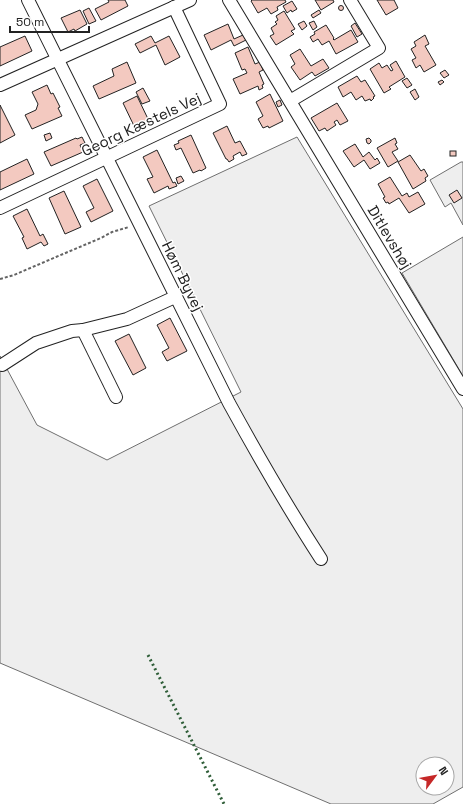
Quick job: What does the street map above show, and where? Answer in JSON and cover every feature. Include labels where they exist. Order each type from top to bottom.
[{"type":"street","name":"Høm Byvej","points":[[28,0],[229,403],[292,514],[321,559]]},
{"type":"street","points":[[0,85],[190,0]]},
{"type":"street","name":"Ditlevshøj","points":[[229,0],[463,389]]},
{"type":"street","points":[[290,101],[379,48],[350,0]]},
{"type":"street","name":"Georg Kæstels Vej","points":[[0,208],[220,104],[174,7]]},
{"type":"street","points":[[2,365],[36,343],[72,331],[83,330],[127,319],[175,297]]},
{"type":"street","points":[[83,330],[116,397]]},
{"type":"path","points":[[0,279],[14,275],[112,232],[130,227]]},
{"type":"shaded area","points":[[297,137],[463,409],[463,787],[455,792],[455,756],[415,756],[415,796],[447,796],[433,804],[331,804],[0,663],[0,356],[37,425],[107,460],[241,392],[149,206]]},
{"type":"shaded area","points":[[463,162],[463,225],[451,203],[445,207],[430,180]]},
{"type":"shaded area","points":[[463,237],[463,376],[402,273]]},
{"type":"building","points":[[108,0],[125,0],[128,6],[101,20],[95,9],[109,2]]},
{"type":"building","points":[[285,0],[286,2],[277,7],[278,10],[271,14],[267,8],[258,13],[251,1]]},
{"type":"building","points":[[315,0],[333,0],[334,2],[321,10]]},
{"type":"building","points":[[377,0],[394,0],[398,8],[386,15]]},
{"type":"building","points":[[292,1],[297,9],[292,12],[291,10],[287,13],[283,6]]},
{"type":"building","points":[[341,5],[344,8],[341,11],[338,8]]},
{"type":"building","points":[[89,8],[96,21],[89,24],[83,11]]},
{"type":"building","points":[[80,10],[87,24],[75,31],[74,29],[68,32],[61,18]]},
{"type":"building","points":[[319,10],[321,13],[313,18],[311,15]]},
{"type":"building","points":[[284,11],[295,29],[291,31],[294,34],[276,45],[270,36],[274,34],[271,28],[277,24],[275,22],[278,20],[276,16]]},
{"type":"building","points":[[304,21],[307,26],[302,30],[298,24]]},
{"type":"building","points":[[314,21],[317,27],[313,30],[309,23]]},
{"type":"building","points":[[355,23],[362,34],[357,37],[351,26]]},
{"type":"building","points":[[228,24],[234,39],[243,35],[246,40],[234,46],[231,40],[211,50],[204,35]]},
{"type":"building","points":[[326,25],[334,40],[351,30],[358,42],[336,54],[329,41],[322,45],[318,39],[313,42],[310,37],[315,34],[314,32]]},
{"type":"building","points":[[425,35],[429,44],[425,46],[436,65],[424,72],[420,65],[416,68],[412,60],[416,58],[411,49],[416,46],[414,42]]},
{"type":"building","points":[[25,36],[32,51],[0,66],[0,47]]},
{"type":"building","points":[[151,36],[155,43],[169,36],[180,57],[165,65],[156,45],[140,53],[135,44]]},
{"type":"building","points":[[248,47],[255,64],[260,62],[263,70],[259,72],[264,84],[262,85],[263,88],[259,90],[258,86],[240,94],[233,79],[247,73],[245,69],[242,70],[235,53]]},
{"type":"building","points":[[300,49],[311,66],[323,59],[329,68],[315,76],[312,72],[300,80],[291,67],[295,64],[290,55]]},
{"type":"building","points":[[396,61],[405,77],[389,87],[391,89],[384,93],[370,69],[379,63],[382,68],[387,65],[391,71],[393,70],[390,65]]},
{"type":"building","points":[[127,62],[136,83],[99,99],[93,86],[114,76],[112,69]]},
{"type":"building","points":[[445,70],[449,75],[444,78],[440,73]]},
{"type":"building","points":[[357,76],[361,82],[365,80],[375,96],[371,101],[370,99],[365,101],[362,96],[356,100],[351,92],[343,97],[338,87]]},
{"type":"building","points":[[407,78],[412,85],[407,88],[402,81]]},
{"type":"building","points":[[442,80],[444,82],[440,85],[438,82]]},
{"type":"building","points":[[47,85],[60,107],[58,108],[62,116],[32,129],[25,115],[36,110],[38,104],[32,92]]},
{"type":"building","points":[[143,88],[150,101],[142,104],[136,92]]},
{"type":"building","points":[[415,89],[419,97],[415,100],[410,92]]},
{"type":"building","points":[[270,94],[283,121],[269,128],[268,126],[263,128],[258,119],[263,116],[256,102]]},
{"type":"building","points":[[137,96],[149,121],[135,128],[123,103]]},
{"type":"building","points":[[280,100],[282,105],[278,107],[276,102]]},
{"type":"building","points":[[337,103],[348,121],[340,125],[337,120],[334,122],[336,125],[327,131],[325,128],[319,131],[311,118]]},
{"type":"building","points":[[0,105],[15,135],[0,143]]},
{"type":"building","points":[[227,126],[235,143],[240,141],[247,154],[242,156],[240,152],[233,156],[234,159],[229,162],[213,133]]},
{"type":"building","points":[[50,133],[52,138],[46,141],[44,135]]},
{"type":"building","points":[[191,135],[206,168],[193,173],[181,148],[176,150],[174,145],[179,143],[178,141]]},
{"type":"building","points":[[82,137],[85,143],[80,145],[83,152],[51,166],[44,152],[76,138]]},
{"type":"building","points":[[369,138],[371,142],[369,144],[367,143],[366,139]]},
{"type":"building","points":[[395,138],[397,143],[395,144],[398,149],[392,152],[398,161],[388,167],[377,148]]},
{"type":"building","points":[[355,144],[363,157],[369,152],[375,160],[377,158],[380,163],[370,169],[364,160],[354,167],[343,151]]},
{"type":"building","points":[[157,150],[173,183],[175,182],[177,186],[169,189],[168,186],[154,193],[147,179],[153,177],[143,157]]},
{"type":"building","points":[[450,151],[456,151],[456,156],[450,156]]},
{"type":"building","points":[[410,155],[421,171],[424,169],[428,176],[425,178],[426,181],[413,189],[398,162]]},
{"type":"building","points":[[27,159],[34,174],[0,190],[0,172]]},
{"type":"building","points":[[181,176],[184,181],[178,184],[176,178]]},
{"type":"building","points":[[390,177],[402,196],[407,193],[409,197],[418,192],[425,204],[409,213],[399,198],[389,204],[388,202],[386,203],[383,198],[385,197],[378,184]]},
{"type":"building","points":[[97,179],[113,211],[91,222],[86,212],[94,208],[83,186]]},
{"type":"building","points":[[457,190],[462,198],[454,203],[449,195]]},
{"type":"building","points":[[64,191],[81,227],[65,234],[49,198]]},
{"type":"building","points":[[27,209],[40,236],[43,234],[48,244],[44,246],[41,242],[27,249],[22,238],[24,237],[13,216]]},
{"type":"building","points":[[170,318],[187,351],[167,361],[162,352],[169,348],[157,325]]},
{"type":"building","points":[[129,334],[146,368],[133,375],[115,341]]},
{"type":"hedge","points":[[148,655],[224,804]]}]
